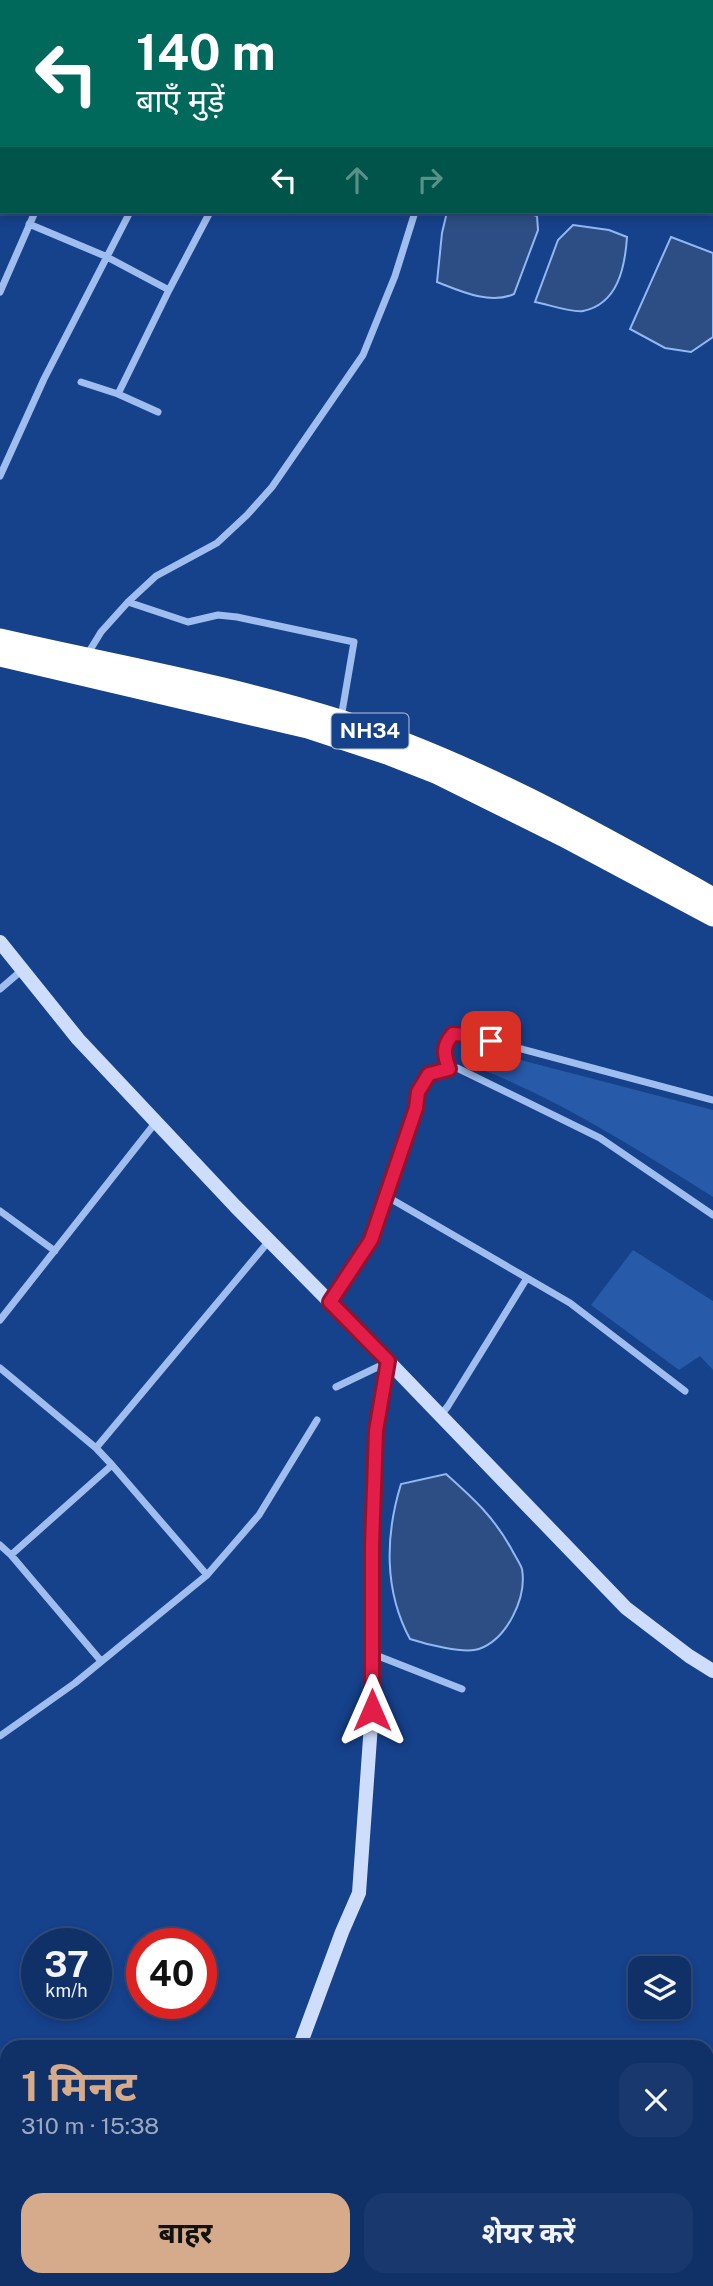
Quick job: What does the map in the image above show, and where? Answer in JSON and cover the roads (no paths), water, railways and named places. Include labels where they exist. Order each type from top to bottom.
[{"type":"highway","name":"NH34","points":[[0,639],[222,689],[339,729],[444,758],[619,845],[713,898]]},
{"type":"highway","name":"NH34","points":[[0,656],[294,724],[339,729],[563,836],[713,916]]},
{"type":"street","points":[[0,292],[33,214]]},
{"type":"street","points":[[0,476],[44,379],[129,214]]},
{"type":"street","points":[[118,394],[209,214]]},
{"type":"street","points":[[85,659],[101,632],[156,576],[217,543],[272,487],[363,355],[396,276],[414,214]]},
{"type":"street","points":[[29,224],[105,256],[169,290]]},
{"type":"street","points":[[81,382],[118,394],[158,412]]},
{"type":"street","points":[[128,603],[188,622],[218,615],[237,617],[354,642],[339,729]]},
{"type":"street","points":[[0,942],[78,1039],[156,1122],[626,1608],[713,1671]]},
{"type":"street","points":[[0,989],[22,971]]},
{"type":"street","points":[[449,1069],[444,1054],[446,1041],[453,1034],[469,1035],[713,1100]]},
{"type":"street","points":[[330,1302],[371,1240],[416,1108],[418,1092],[429,1074],[449,1069],[457,1068],[600,1138],[713,1215]]},
{"type":"street","points":[[0,1320],[156,1122]]},
{"type":"street","points":[[386,1196],[570,1303],[685,1391]]},
{"type":"street","points":[[0,1211],[55,1251]]},
{"type":"street","points":[[96,1448],[269,1241]]},
{"type":"street","points":[[441,1415],[527,1278]]},
{"type":"street","points":[[336,1387],[388,1361]]},
{"type":"street","points":[[302,2040],[359,1894],[372,1723],[372,1546],[376,1431],[388,1361]]},
{"type":"street","points":[[0,1368],[96,1448],[206,1575]]},
{"type":"street","points":[[0,1736],[75,1683],[206,1575],[259,1515],[317,1420]]},
{"type":"street","points":[[11,1555],[112,1465]]},
{"type":"street","points":[[0,1545],[101,1661]]},
{"type":"street","points":[[372,1654],[461,1689]]}]
